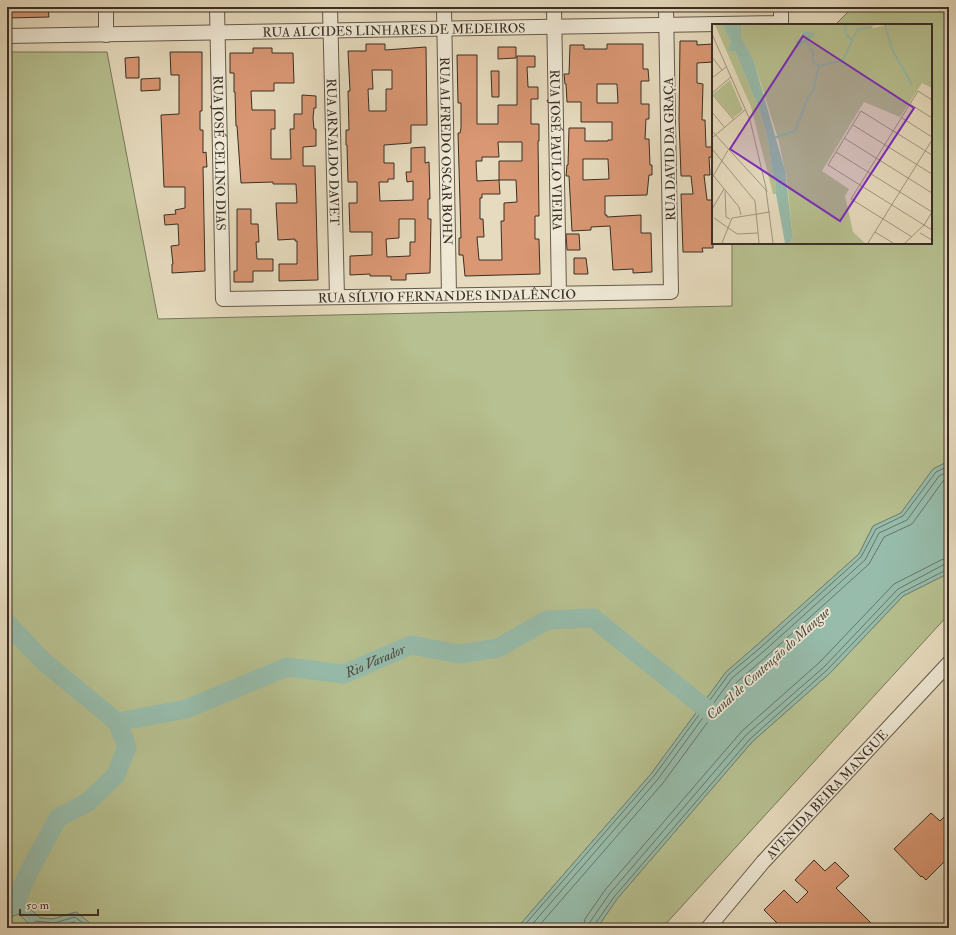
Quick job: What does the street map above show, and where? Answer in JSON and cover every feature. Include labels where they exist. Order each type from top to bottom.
[{"type":"street","points":[[106,7],[106,35]]},
{"type":"street","name":"RUA JOSÉ CELINO DIAS","points":[[217,7],[223,299]]},
{"type":"street","name":"RUA ARNALDO DAVET","points":[[330,7],[337,297]]},
{"type":"street","name":"RUA ALFREDO OSCAR BOHN","points":[[444,7],[450,296]]},
{"type":"street","name":"RUA JOSÉ PAULO VIEIRA","points":[[554,7],[559,294]]},
{"type":"street","name":"RUA DAVID DA GRAÇA","points":[[666,7],[671,292]]},
{"type":"street","name":"RUA ALCIDES LINHARES DE MEDEIROS","points":[[724,24],[781,23],[781,7]]},
{"type":"street","name":"RUA ALCIDES LINHARES DE MEDEIROS","points":[[7,36],[712,24]]},
{"type":"street","name":"RUA SÍLVIO FERNANDES INDALÊNCIO","points":[[223,299],[671,292]]},
{"type":"street","name":"AVENIDA BEIRA MANGUE","points":[[708,928],[762,862],[949,663]]},
{"type":"shaded area","points":[[853,7],[949,7],[949,461],[933,469],[901,513],[873,526],[859,554],[726,672],[651,774],[517,928],[86,928],[89,923],[76,912],[53,919],[40,918],[18,897],[7,897],[7,52],[107,52],[158,319],[732,306],[732,244],[932,244],[932,24],[836,24]]},
{"type":"shaded area","points":[[949,573],[949,614],[662,928],[597,928],[617,899],[752,742],[830,673],[903,596]]},
{"type":"shaded area","points":[[19,914],[33,928],[7,928],[7,918]]},
{"type":"water","name":"Canal de Contenção do Mangue","points":[[949,461],[949,573],[903,596],[830,673],[752,742],[617,899],[597,928],[517,928],[651,774],[726,672],[859,554],[873,526],[901,513],[933,469]]},
{"type":"water","points":[[7,897],[18,897],[40,918],[53,919],[76,912],[90,923],[86,928],[33,928],[19,914],[7,918]]},
{"type":"building","points":[[7,7],[48,7],[49,17],[7,18]]},
{"type":"building","points":[[680,41],[697,41],[697,45],[712,44],[712,62],[697,63],[697,83],[703,84],[702,120],[705,120],[706,147],[712,147],[712,157],[709,157],[710,175],[704,175],[707,200],[712,200],[713,248],[702,248],[703,252],[683,252],[681,194],[693,194],[691,176],[681,176],[679,120]]},
{"type":"building","points":[[366,44],[385,44],[385,50],[426,47],[427,125],[411,125],[411,143],[384,145],[384,163],[394,163],[394,179],[388,179],[388,182],[379,182],[380,201],[413,200],[413,181],[407,182],[406,172],[411,172],[411,148],[425,147],[425,163],[429,162],[430,199],[428,199],[428,219],[431,219],[430,273],[406,274],[406,280],[391,280],[391,276],[370,276],[370,274],[350,275],[350,256],[372,255],[372,232],[350,232],[349,203],[357,203],[357,182],[348,182],[346,145],[346,130],[349,130],[348,91],[350,91],[348,51],[366,51]],"holes":[[[372,70],[392,70],[392,89],[386,89],[386,111],[369,111],[368,89],[373,89]],[[399,219],[415,219],[415,242],[410,242],[410,256],[387,257],[386,239],[399,238]]]},
{"type":"building","points":[[607,44],[643,44],[643,69],[648,69],[649,81],[641,81],[641,104],[649,104],[649,119],[646,119],[645,139],[649,139],[652,175],[649,175],[647,195],[605,196],[605,215],[607,215],[607,217],[641,215],[641,233],[651,233],[652,272],[633,273],[633,269],[613,270],[610,226],[591,227],[591,230],[572,231],[569,176],[566,176],[568,165],[569,128],[585,128],[585,141],[608,141],[612,140],[612,122],[581,122],[581,102],[567,102],[564,74],[569,74],[570,45],[584,45],[584,49],[607,49]],"holes":[[[597,84],[617,84],[618,103],[597,103]],[[583,159],[608,159],[609,179],[583,180]]]},
{"type":"building","points":[[498,47],[516,47],[516,58],[498,59]]},
{"type":"building","points":[[253,48],[272,48],[272,53],[293,53],[294,83],[274,83],[274,91],[251,91],[252,110],[275,110],[275,129],[271,129],[271,159],[291,159],[290,129],[294,129],[294,114],[302,114],[302,95],[316,96],[316,108],[314,108],[313,118],[314,129],[316,129],[316,146],[303,147],[303,166],[315,166],[318,280],[279,281],[279,264],[297,264],[297,241],[295,241],[295,239],[278,240],[276,203],[297,203],[296,184],[273,184],[273,182],[241,183],[236,126],[234,73],[230,73],[230,53],[253,53]]},
{"type":"building","points":[[170,52],[202,52],[202,111],[200,111],[200,130],[203,130],[203,153],[206,152],[207,167],[203,167],[205,271],[172,273],[173,264],[171,246],[179,245],[178,224],[165,225],[164,215],[176,214],[175,210],[185,208],[185,187],[164,187],[161,115],[179,114],[179,75],[171,75]]},
{"type":"building","points":[[457,55],[477,55],[477,124],[498,124],[498,105],[517,105],[517,56],[535,56],[535,67],[527,67],[528,87],[538,87],[538,99],[531,99],[531,124],[539,124],[539,216],[535,216],[535,239],[539,239],[540,274],[465,276],[463,255],[459,255],[459,238],[461,238],[458,133],[460,133],[461,128],[461,103],[458,103]],"holes":[[[498,142],[522,142],[522,161],[499,161],[499,180],[477,181],[476,161],[482,161],[482,157],[499,157]],[[499,180],[516,180],[517,202],[504,203],[504,221],[501,221],[502,260],[479,260],[477,237],[484,237],[483,219],[480,219],[480,198],[482,198],[482,194],[500,194]]]},
{"type":"building","points":[[139,57],[139,78],[126,78],[125,58]]},
{"type":"building","points":[[491,71],[499,71],[499,97],[492,97]]},
{"type":"building","points":[[160,78],[160,90],[141,91],[141,79]]},
{"type":"building","points":[[237,209],[251,209],[251,224],[258,224],[259,242],[256,242],[257,259],[273,259],[273,271],[253,271],[253,282],[234,282],[234,271],[237,271]]},
{"type":"building","points":[[566,234],[579,234],[580,250],[567,250]]},
{"type":"building","points":[[574,258],[586,258],[588,274],[574,274]]},
{"type":"building","points":[[949,812],[949,857],[926,880],[922,876],[921,877],[894,849],[931,813],[940,821]]},
{"type":"building","points":[[814,860],[825,871],[835,862],[849,876],[836,888],[876,928],[782,928],[764,910],[784,890],[797,903],[808,892],[795,880]]},
{"type":"waterway","name":"Rio Varador","points":[[7,623],[43,661],[117,722],[186,709],[287,667],[344,674],[411,645],[460,654],[498,648],[547,620],[593,618],[721,721]]},
{"type":"waterway","points":[[18,897],[28,873],[58,818],[88,802],[116,775],[127,747],[117,722]]}]
